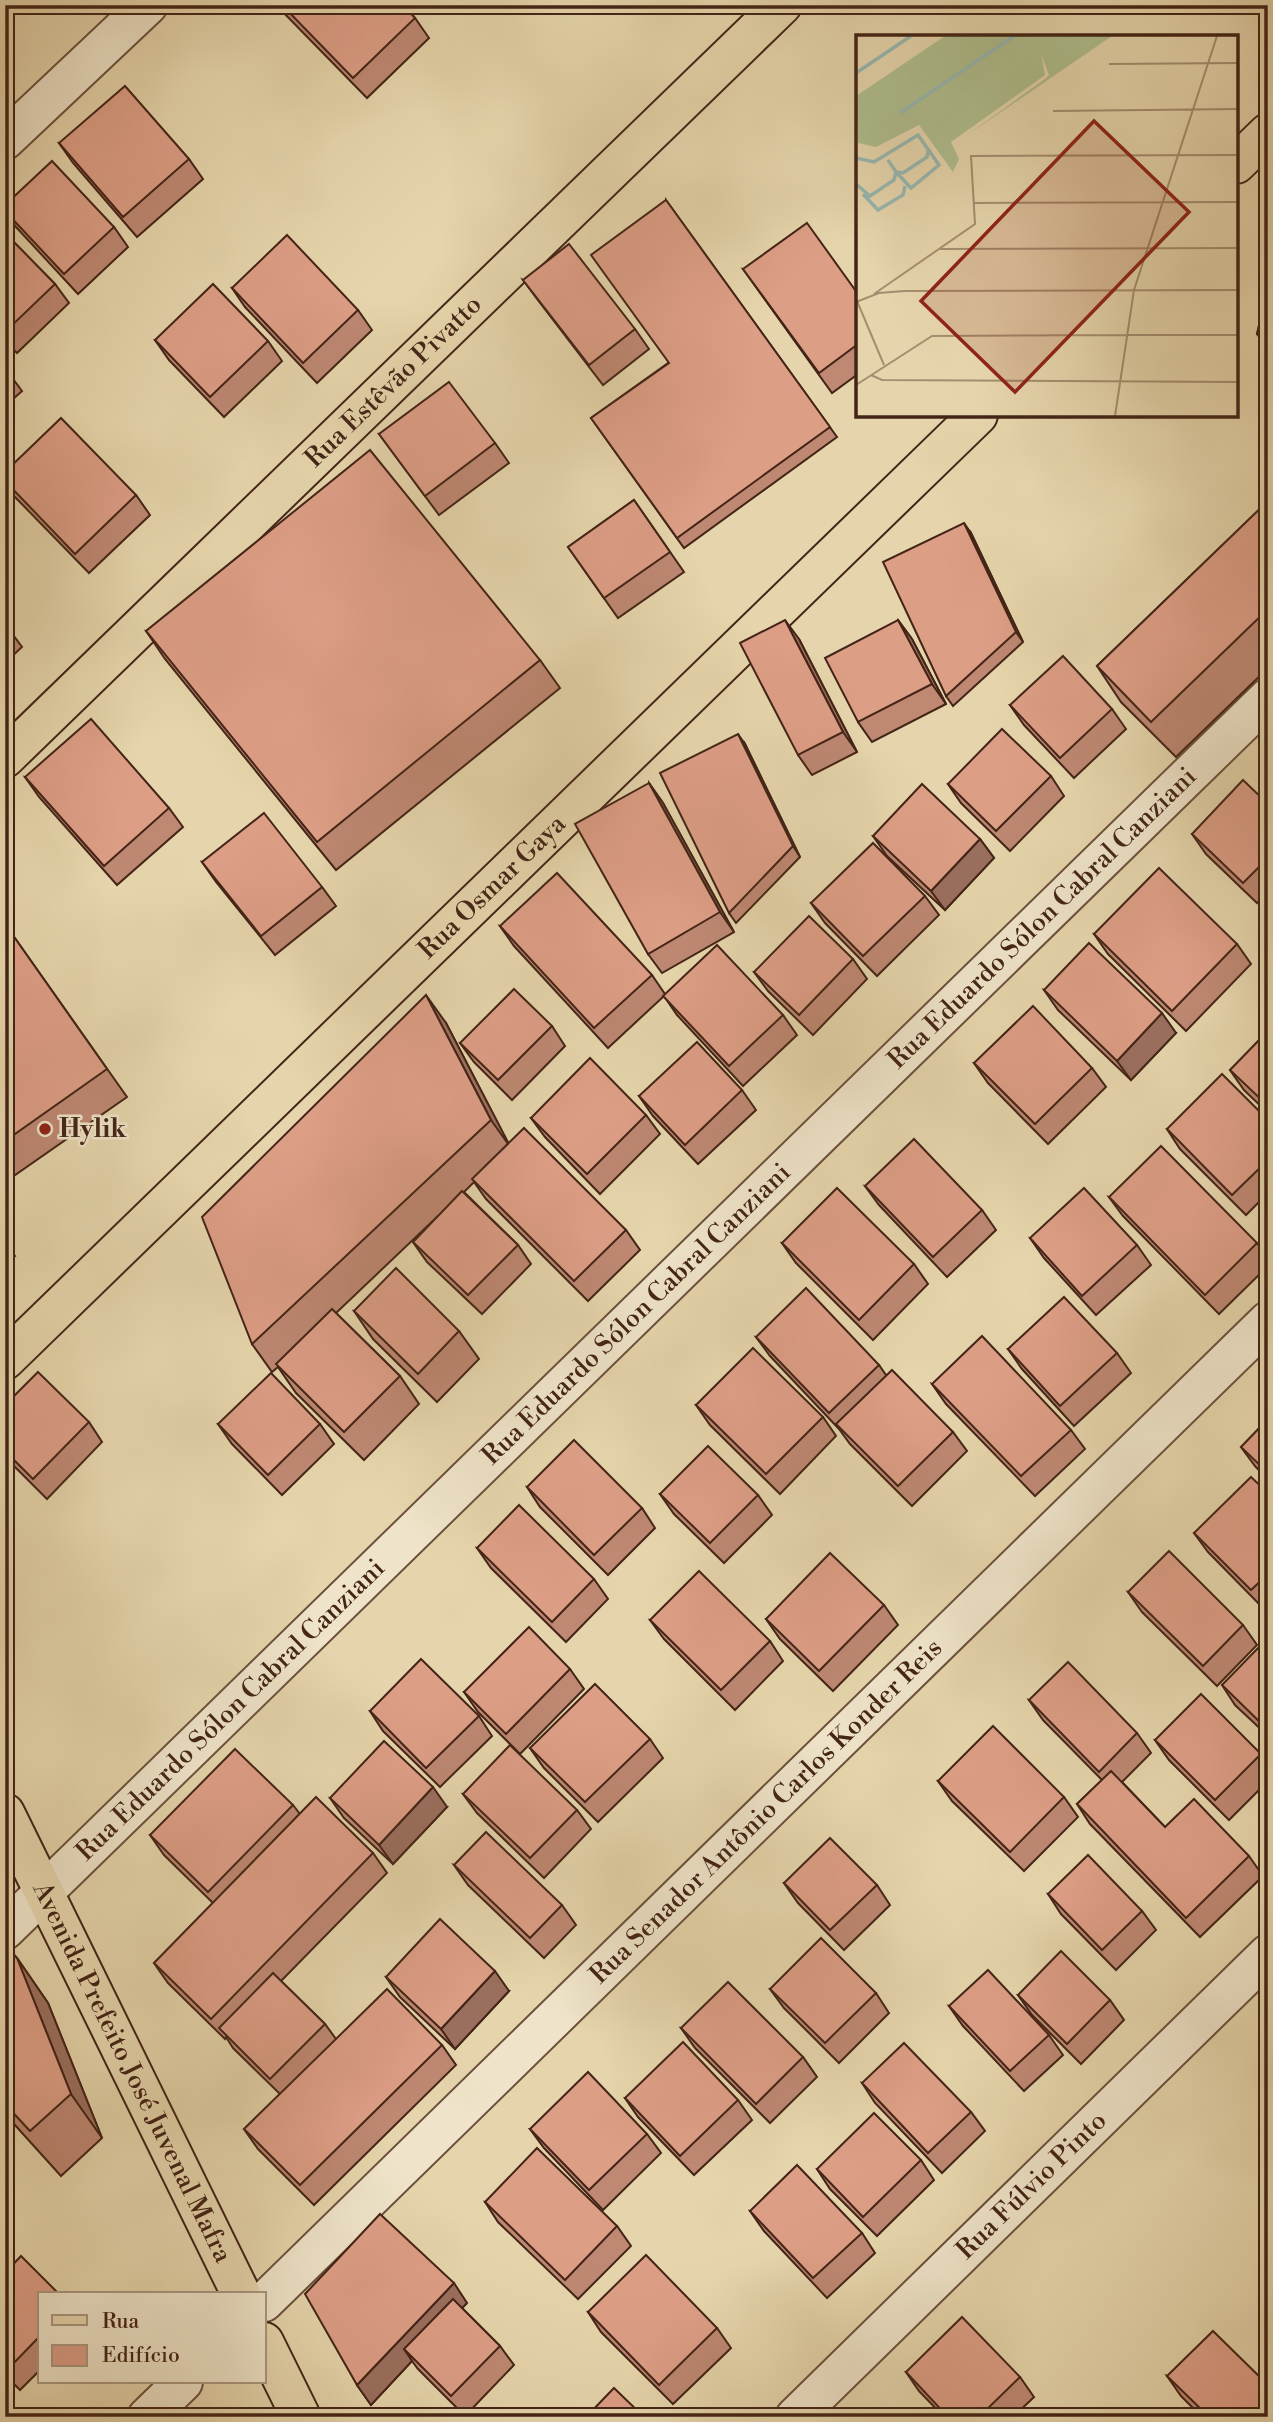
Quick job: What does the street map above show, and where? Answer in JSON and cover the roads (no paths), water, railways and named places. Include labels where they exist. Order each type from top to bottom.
[{"type":"main road","name":"Rua Estêvão Pivatto","points":[[5,758],[782,5]]},
{"type":"main road","points":[[1238,162],[1268,133]]},
{"type":"main road","name":"Rua Osmar Gaya","points":[[5,1360],[977,416]]},
{"type":"main road","name":"Avenida Prefeito José Juvenal Mafra","points":[[5,1813],[240,2292]]},
{"type":"main road","points":[[266,2346],[301,2417]]},
{"type":"street","points":[[5,140],[148,5]]},
{"type":"street","name":"Rua Eduardo Sólon Cabral Canziani","points":[[5,1930],[1268,698]]},
{"type":"street","name":"Rua Senador Antônio Carlos Konder Reis","points":[[266,2300],[1268,1321]]},
{"type":"street","name":"Rua Fúlvio Pinto","points":[[795,2417],[1268,1954]]},
{"type":"street","points":[[147,2417],[181,2384]]},
{"type":"place","name":"Hylik","points":[[45,1129]]}]
